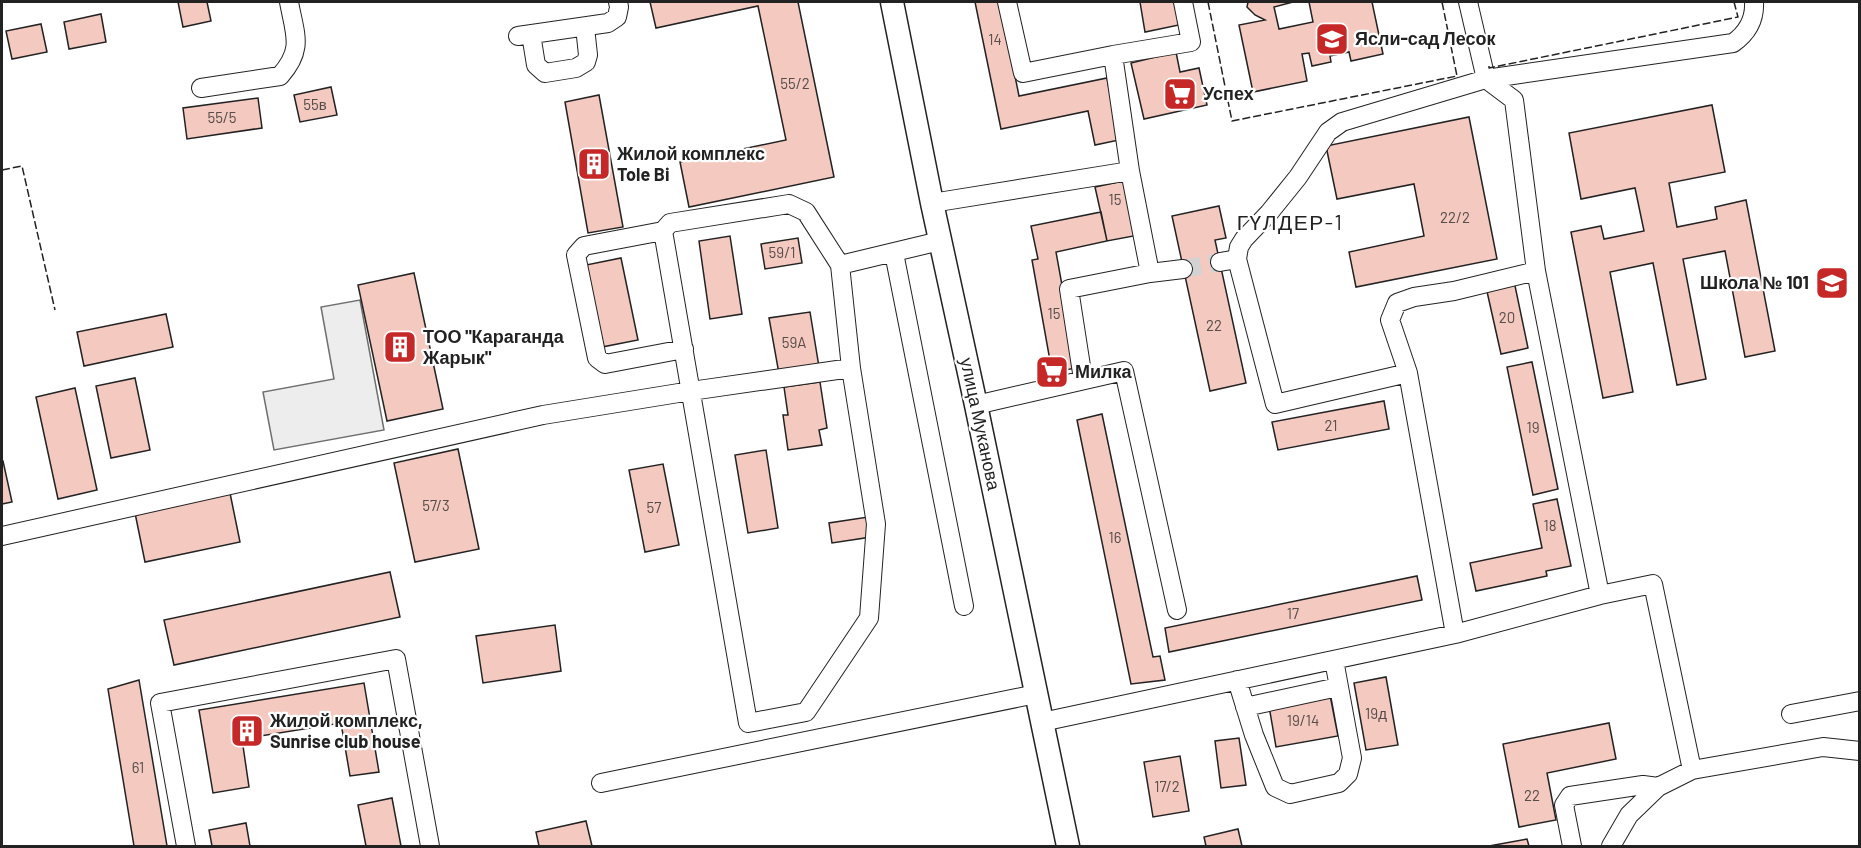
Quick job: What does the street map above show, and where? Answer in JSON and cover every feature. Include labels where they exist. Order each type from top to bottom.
[{"type":"main road","name":"улица Муканова","points":[[892,2],[932,203],[1068,846]]},
{"type":"street","points":[[201,88],[280,76],[292,63],[297,45],[289,2]]},
{"type":"street","points":[[585,27],[588,55],[586,62],[576,68],[545,73],[540,70],[525,35],[608,23],[617,17],[618,2]]},
{"type":"street","points":[[1007,2],[1023,73],[1191,42],[1183,2]]},
{"type":"street","points":[[1468,2],[1486,79],[1514,100],[1536,271],[1600,595]]},
{"type":"street","points":[[1408,373],[1275,404],[1228,261],[1298,177],[1328,132],[1342,122],[1486,79],[1733,43],[1750,26],[1754,2]]},
{"type":"street","points":[[1113,55],[1130,171],[1150,273]]},
{"type":"street","points":[[932,203],[1130,171]]},
{"type":"street","points":[[663,231],[684,349],[748,723],[806,712],[869,618],[876,524],[851,368],[840,265],[806,212],[789,204],[670,223],[663,231],[584,246],[576,255],[597,358],[605,364],[684,349]]},
{"type":"street","points":[[840,265],[940,241]]},
{"type":"street","points":[[894,253],[964,606]]},
{"type":"street","points":[[1083,379],[1069,289],[1183,268]]},
{"type":"street","points":[[1455,633],[1408,373],[1390,320],[1397,303],[1414,297],[1454,291],[1536,271]]},
{"type":"street","points":[[2,536],[543,415],[851,368]]},
{"type":"street","points":[[976,405],[1124,371],[1177,610]]},
{"type":"street","points":[[1042,722],[1455,633],[1600,595],[1653,584],[1692,770]]},
{"type":"street","points":[[186,846],[160,703],[396,659],[430,846]]},
{"type":"street","points":[[1237,680],[1275,787],[1290,794],[1339,783],[1348,774],[1352,758],[1334,660]]},
{"type":"street","points":[[1245,707],[1338,687]]},
{"type":"street","points":[[601,783],[1036,694]]},
{"type":"street","points":[[1791,714],[1860,701]]},
{"type":"street","points":[[1611,846],[1629,815],[1658,787],[1692,770],[1823,747],[1860,751]]},
{"type":"street","points":[[1572,846],[1564,805],[1570,796],[1643,785],[1658,787]]},
{"type":"shaded area","points":[[360,300],[384,430],[274,450],[263,392],[334,379],[321,307]]},
{"type":"building","points":[[178,2],[207,2],[211,21],[183,27]]},
{"type":"building","points":[[650,2],[798,2],[834,177],[689,207],[680,162],[786,140],[758,6],[656,28]]},
{"type":"building","points":[[975,2],[1000,2],[1019,96],[1107,78],[1119,140],[1095,145],[1088,111],[1001,129]]},
{"type":"building","points":[[1140,2],[1174,2],[1179,25],[1145,32]]},
{"type":"building","points":[[1248,2],[1293,2],[1274,7],[1279,29],[1313,22],[1309,2],[1372,2],[1383,54],[1351,61],[1349,52],[1330,56],[1331,62],[1312,66],[1309,53],[1302,54],[1307,81],[1253,92],[1239,25],[1265,20],[1255,15],[1247,7]]},
{"type":"building","points":[[101,14],[106,42],[69,49],[64,22]]},
{"type":"building","points":[[41,24],[47,52],[12,59],[6,31]]},
{"type":"building","points":[[1176,52],[1180,72],[1199,68],[1207,105],[1144,119],[1131,63]]},
{"type":"building","points":[[331,87],[337,115],[300,122],[294,95]]},
{"type":"building","name":"Жилой комплекс Tole Bi","points":[[599,95],[623,227],[588,233],[565,102]]},
{"type":"building","points":[[258,98],[262,128],[187,139],[183,108]]},
{"type":"building","points":[[1712,105],[1725,172],[1669,183],[1677,227],[1717,219],[1715,207],[1746,200],[1775,351],[1745,357],[1725,251],[1683,259],[1706,379],[1677,385],[1653,263],[1610,272],[1633,392],[1603,398],[1571,232],[1601,226],[1604,239],[1644,231],[1635,188],[1581,199],[1569,133]]},
{"type":"building","points":[[1469,117],[1497,259],[1356,287],[1349,252],[1424,236],[1414,184],[1337,199],[1326,146]]},
{"type":"building","points":[[1128,180],[1139,235],[1107,241],[1095,187]]},
{"type":"building","points":[[1219,206],[1226,238],[1215,240],[1246,383],[1210,391],[1172,216]]},
{"type":"building","points":[[1101,212],[1107,241],[1056,252],[1077,368],[1052,372],[1032,260],[1038,259],[1031,226]]},
{"type":"building","points":[[730,236],[742,314],[710,319],[699,241]]},
{"type":"building","points":[[798,238],[802,263],[765,269],[761,244]]},
{"type":"building","points":[[621,258],[638,340],[602,347],[586,265]]},
{"type":"building","name":"ТОО \"Караганда Жарык\"","points":[[414,273],[443,409],[387,421],[358,285]]},
{"type":"building","points":[[1514,281],[1528,348],[1501,354],[1486,287]]},
{"type":"building","points":[[810,312],[819,367],[779,374],[769,318]]},
{"type":"building","points":[[166,314],[173,347],[84,366],[77,332]]},
{"type":"building","points":[[1532,362],[1558,489],[1533,495],[1507,367]]},
{"type":"building","points":[[135,378],[150,450],[111,458],[96,386]]},
{"type":"building","points":[[820,382],[827,428],[819,430],[822,445],[788,450],[783,415],[788,415],[784,387]]},
{"type":"building","points":[[75,388],[97,490],[58,499],[36,397]]},
{"type":"building","points":[[1384,401],[1389,429],[1278,450],[1272,422]]},
{"type":"building","points":[[1102,414],[1153,657],[1160,656],[1165,680],[1131,684],[1077,420]]},
{"type":"building","points":[[458,449],[479,549],[415,562],[394,463]]},
{"type":"building","points":[[766,450],[778,528],[748,533],[735,455]]},
{"type":"building","points":[[2,461],[12,502],[2,504]]},
{"type":"building","points":[[663,464],[679,545],[645,552],[629,470]]},
{"type":"building","points":[[230,493],[240,542],[145,562],[135,513]]},
{"type":"building","points":[[1557,499],[1571,566],[1546,571],[1547,576],[1476,591],[1470,563],[1542,548],[1533,504]]},
{"type":"building","points":[[868,517],[871,537],[832,543],[829,523]]},
{"type":"building","points":[[390,572],[400,617],[174,665],[164,620]]},
{"type":"building","points":[[1417,576],[1422,600],[1169,652],[1165,628]]},
{"type":"building","points":[[555,625],[561,671],[483,683],[476,636]]},
{"type":"building","points":[[1386,677],[1398,745],[1366,750],[1354,683]]},
{"type":"building","points":[[139,680],[167,846],[134,846],[108,689]]},
{"type":"building","name":"Жилой комплекс, Sunrise club house","points":[[364,683],[379,772],[350,776],[341,723],[242,739],[249,787],[213,793],[199,710]]},
{"type":"building","points":[[1330,695],[1338,736],[1276,747],[1269,706]]},
{"type":"building","points":[[1609,723],[1616,759],[1547,773],[1556,820],[1519,827],[1503,744]]},
{"type":"building","points":[[1239,738],[1246,785],[1221,788],[1215,741]]},
{"type":"building","points":[[1180,756],[1189,811],[1153,817],[1144,762]]},
{"type":"building","points":[[392,798],[401,846],[366,846],[358,805]]},
{"type":"building","points":[[586,821],[592,846],[539,846],[536,832]]},
{"type":"building","points":[[246,823],[250,846],[212,846],[209,830]]},
{"type":"building","points":[[1238,829],[1242,846],[1206,846],[1204,837]]},
{"type":"building","points":[[1527,839],[1529,846],[1489,846]]},
{"type":"tunnel","points":[[1183,269],[1220,262]]},
{"type":"fence","points":[[1208,2],[1232,121],[1457,76],[1442,2]]},
{"type":"fence","points":[[1489,66],[1489,68],[1738,17],[1734,2]]},
{"type":"fence","points":[[2,170],[22,166],[55,310]]},
{"type":"place","name":"Ясли-сад Лесок","points":[[1332,39]]},
{"type":"place","name":"Успех","points":[[1180,94]]},
{"type":"place","name":"Жилой комплекс Tole Bi","points":[[594,164]]},
{"type":"place","name":"Школа № 101","points":[[1832,283]]},
{"type":"place","name":"ТОО \"Караганда Жарык\"","points":[[400,347]]},
{"type":"place","name":"Милка","points":[[1052,372]]},
{"type":"place","name":"Жилой комплекс, Sunrise club house","points":[[247,731]]},
{"type":"district","name":"ГҮЛДЕР-1","points":[[1290,223]]}]
